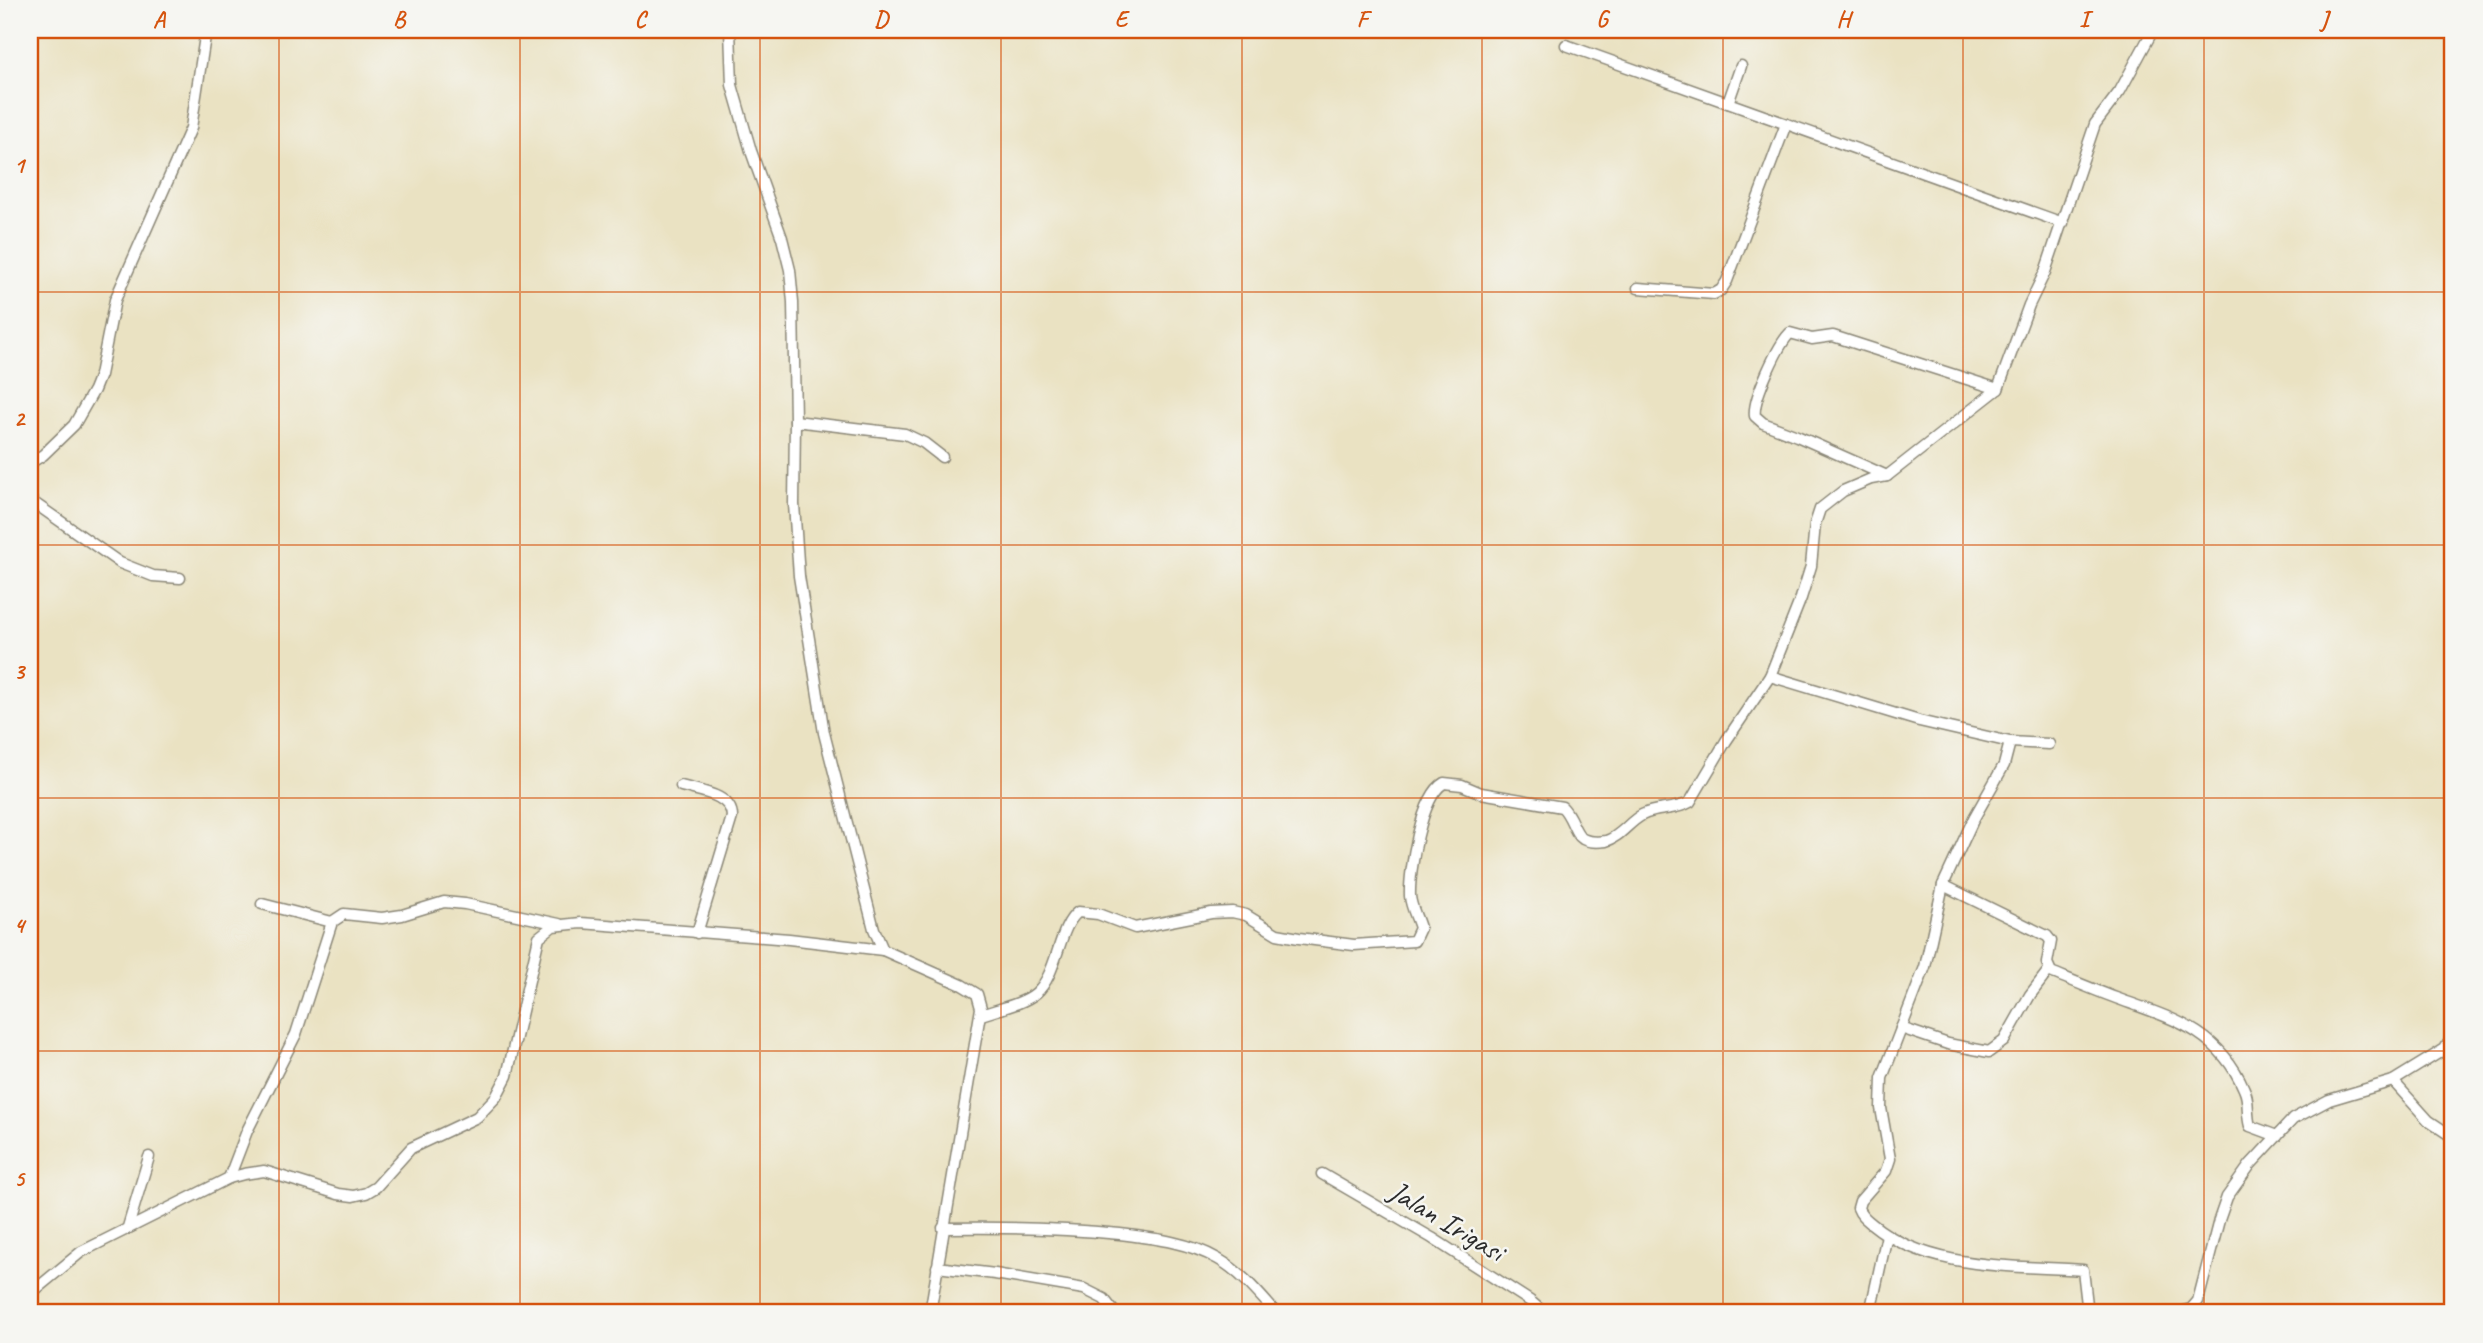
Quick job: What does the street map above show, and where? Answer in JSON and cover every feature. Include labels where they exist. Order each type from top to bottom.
[{"type":"street","points":[[30,463],[43,455],[74,425],[94,390],[100,375],[115,300],[191,128],[206,30]]},
{"type":"street","points":[[730,30],[732,85],[790,270],[793,302],[796,539],[817,694],[824,733],[867,902],[883,950]]},
{"type":"street","points":[[981,1015],[1036,993],[1053,964],[1068,920],[1078,912],[1098,914],[1135,928],[1211,913],[1232,912],[1246,915],[1277,934],[1299,938],[1354,945],[1414,941],[1420,928],[1410,898],[1411,867],[1432,795],[1442,783],[1449,782],[1481,793],[1562,807],[1569,814],[1581,838],[1591,841],[1605,841],[1615,836],[1644,813],[1683,806],[1690,802],[1726,741],[1770,676],[1811,566],[1815,524],[1820,509],[1843,491],[1871,479],[1886,476],[1998,389],[2063,223],[2095,124],[2120,91],[2153,30]]},
{"type":"street","points":[[1566,45],[2063,223]]},
{"type":"street","points":[[1728,103],[1741,66]]},
{"type":"street","points":[[1638,288],[1714,294],[1721,290],[1727,281],[1786,124]]},
{"type":"street","points":[[1886,476],[1797,436],[1763,424],[1755,416],[1756,399],[1782,343],[1790,333],[1812,339],[1833,336],[1998,389]]},
{"type":"street","points":[[795,421],[905,434],[918,439],[942,457]]},
{"type":"street","points":[[30,500],[120,564],[153,576],[180,578]]},
{"type":"street","points":[[1770,676],[1919,722],[2010,741],[2049,744]]},
{"type":"street","points":[[2010,741],[2004,765],[1974,818],[1943,885],[1926,967],[1885,1069],[1881,1088],[1881,1108],[1890,1159],[1886,1171],[1860,1201],[1858,1208],[1862,1215],[1887,1235],[1909,1247],[1943,1256],[2083,1270],[2088,1313]]},
{"type":"street","points":[[681,786],[715,796],[732,808],[732,817],[697,933]]},
{"type":"street","points":[[1901,1028],[1958,1046],[1989,1052],[2004,1041],[2030,996],[2049,970],[2051,940],[2047,936],[1943,885]]},
{"type":"street","points":[[229,1178],[247,1131],[296,1034],[332,922],[344,914],[382,918],[444,902],[561,924]]},
{"type":"street","points":[[262,904],[332,922]]},
{"type":"street","points":[[30,1294],[82,1252],[128,1227],[194,1198],[229,1178],[264,1171],[338,1194],[362,1194],[376,1187],[416,1144],[477,1117],[496,1097],[511,1064],[539,937],[553,926],[581,923],[789,939],[883,950],[955,982],[977,995],[980,999],[981,1015],[930,1313]]},
{"type":"street","points":[[2049,970],[2091,989],[2172,1017],[2201,1034],[2241,1082],[2248,1099],[2250,1126],[2277,1136]]},
{"type":"street","points":[[2176,1313],[2196,1305],[2227,1198],[2235,1184],[2293,1119],[2329,1100],[2393,1081],[2445,1049],[2453,1035]]},
{"type":"street","points":[[2393,1081],[2429,1121],[2453,1137]]},
{"type":"street","points":[[128,1227],[149,1157]]},
{"type":"street","name":"Jalan Irigasi","points":[[1322,1174],[1433,1238],[1530,1301],[1544,1313]]},
{"type":"street","points":[[943,1227],[1058,1228],[1148,1237],[1177,1244],[1217,1258],[1251,1285],[1276,1313]]},
{"type":"street","points":[[1870,1313],[1887,1235]]},
{"type":"street","points":[[937,1267],[1084,1289],[1104,1299],[1115,1313]]}]
